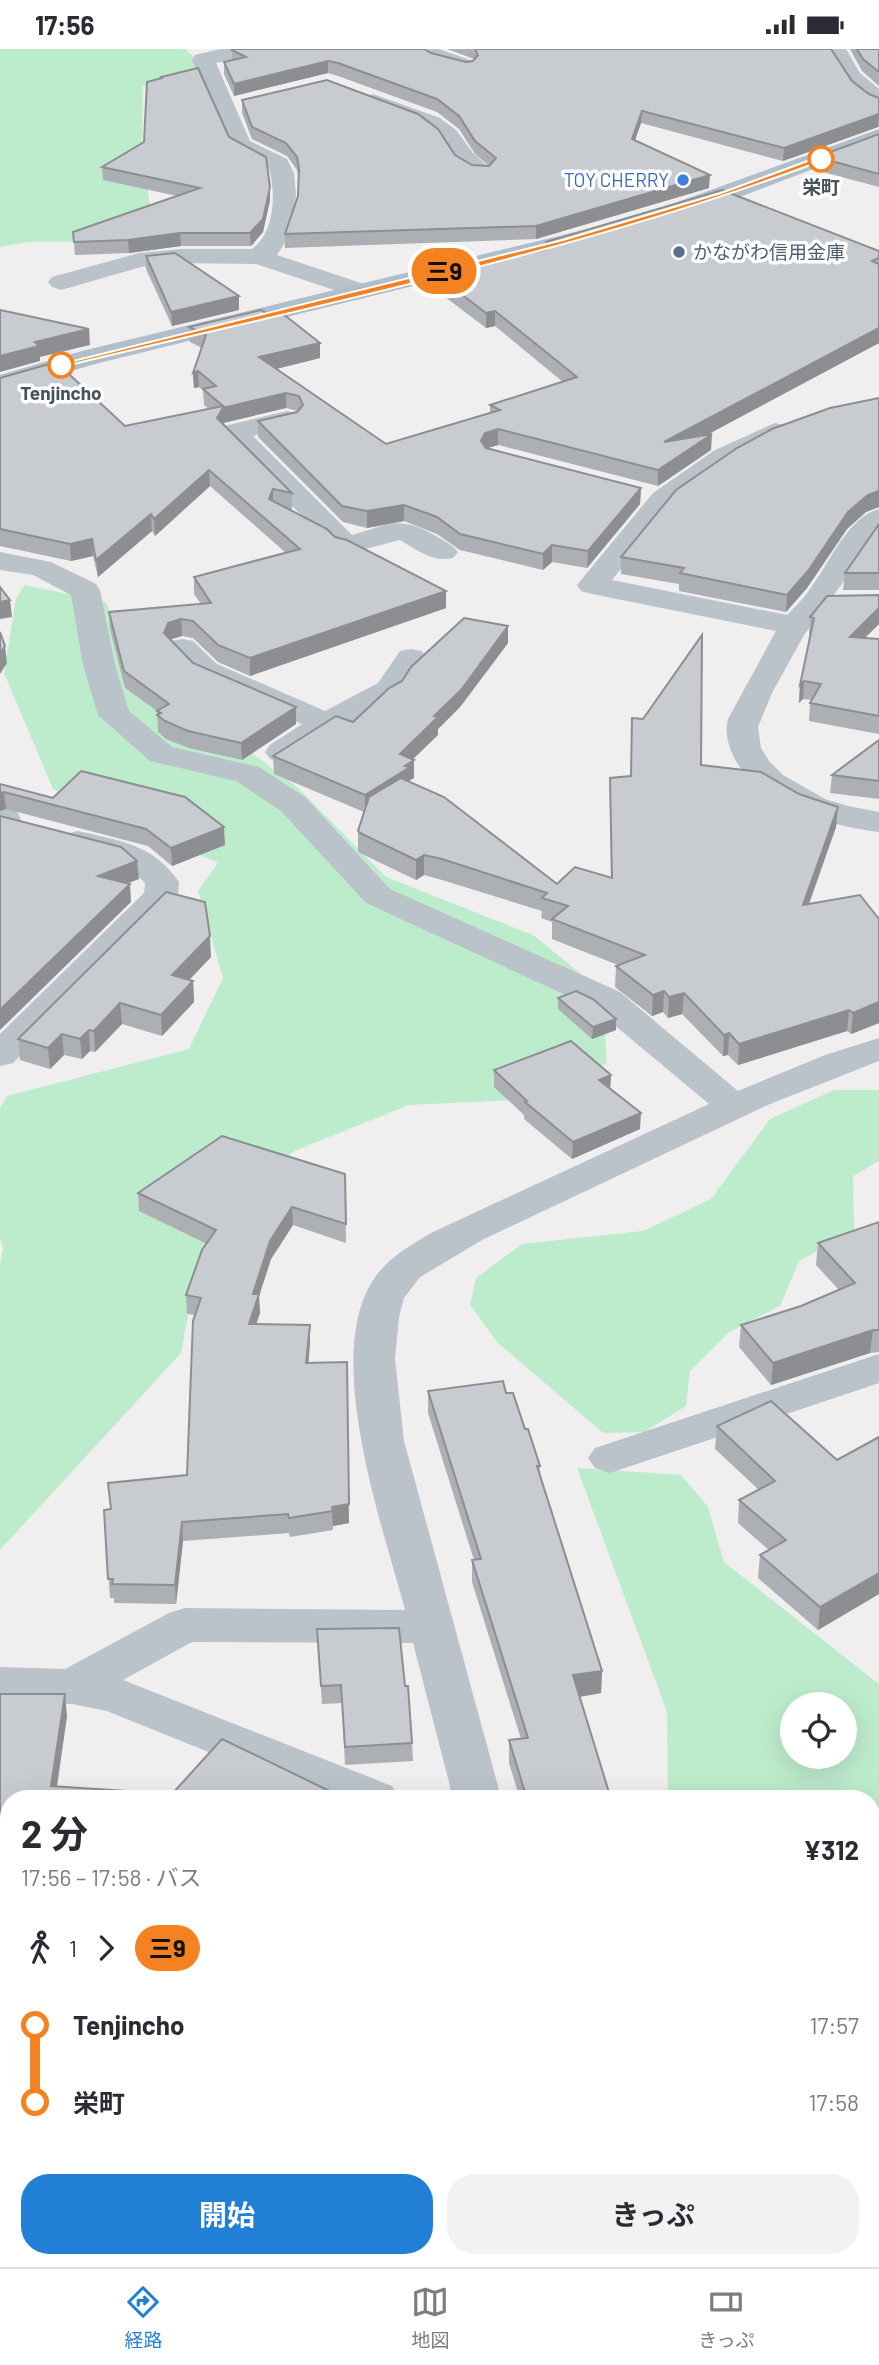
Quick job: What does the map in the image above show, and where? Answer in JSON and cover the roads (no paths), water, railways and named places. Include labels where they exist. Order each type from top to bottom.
[{"type":"main road","points":[[654,217],[724,195],[879,136]]},
{"type":"main road","points":[[0,383],[91,357],[620,227]]},
{"type":"street","points":[[246,49],[203,60],[226,107],[240,144],[278,164],[284,176],[281,223],[271,247],[258,257]]},
{"type":"street","points":[[424,49],[465,67]]},
{"type":"street","points":[[835,49],[845,62],[850,76],[879,101]]},
{"type":"street","points":[[350,92],[427,119],[449,136],[464,161],[481,171]]},
{"type":"street","points":[[226,107],[252,101]]},
{"type":"street","points":[[724,195],[750,205]]},
{"type":"street","points":[[61,282],[139,260],[180,256],[258,257],[361,291]]},
{"type":"street","points":[[288,419],[234,432],[346,545],[404,530],[443,552]]},
{"type":"street","points":[[795,626],[592,585],[651,495],[760,437],[798,422]]},
{"type":"street","points":[[879,518],[863,532],[816,602],[795,626],[742,725],[746,755],[770,781],[800,801],[859,821],[879,822]]},
{"type":"street","points":[[0,561],[40,568],[85,590],[99,666],[114,715],[161,754],[247,773],[293,804],[378,896],[607,1000],[734,1106]]},
{"type":"street","points":[[816,602],[854,602]]},
{"type":"street","points":[[182,648],[205,671],[326,723]]},
{"type":"street","points":[[247,773],[326,723],[389,690],[411,658]]},
{"type":"street","points":[[0,1055],[160,896],[162,882],[152,867],[135,856],[16,823]]},
{"type":"street","points":[[474,1790],[383,1441],[375,1395],[374,1348],[382,1305],[393,1280],[424,1254],[734,1106],[784,1083],[879,1049]]},
{"type":"street","points":[[610,1458],[879,1368]]},
{"type":"street","points":[[72,1687],[185,1625],[432,1627]]},
{"type":"street","points":[[0,1684],[72,1687],[114,1695],[315,1789]]},
{"type":"place","name":"栄町","points":[[821,159]]},
{"type":"place","name":"TOY CHERRY","points":[[683,180]]},
{"type":"place","name":"かながわ信用金庫","points":[[679,252]]},
{"type":"place","name":"Tenjincho","points":[[61,365]]}]
